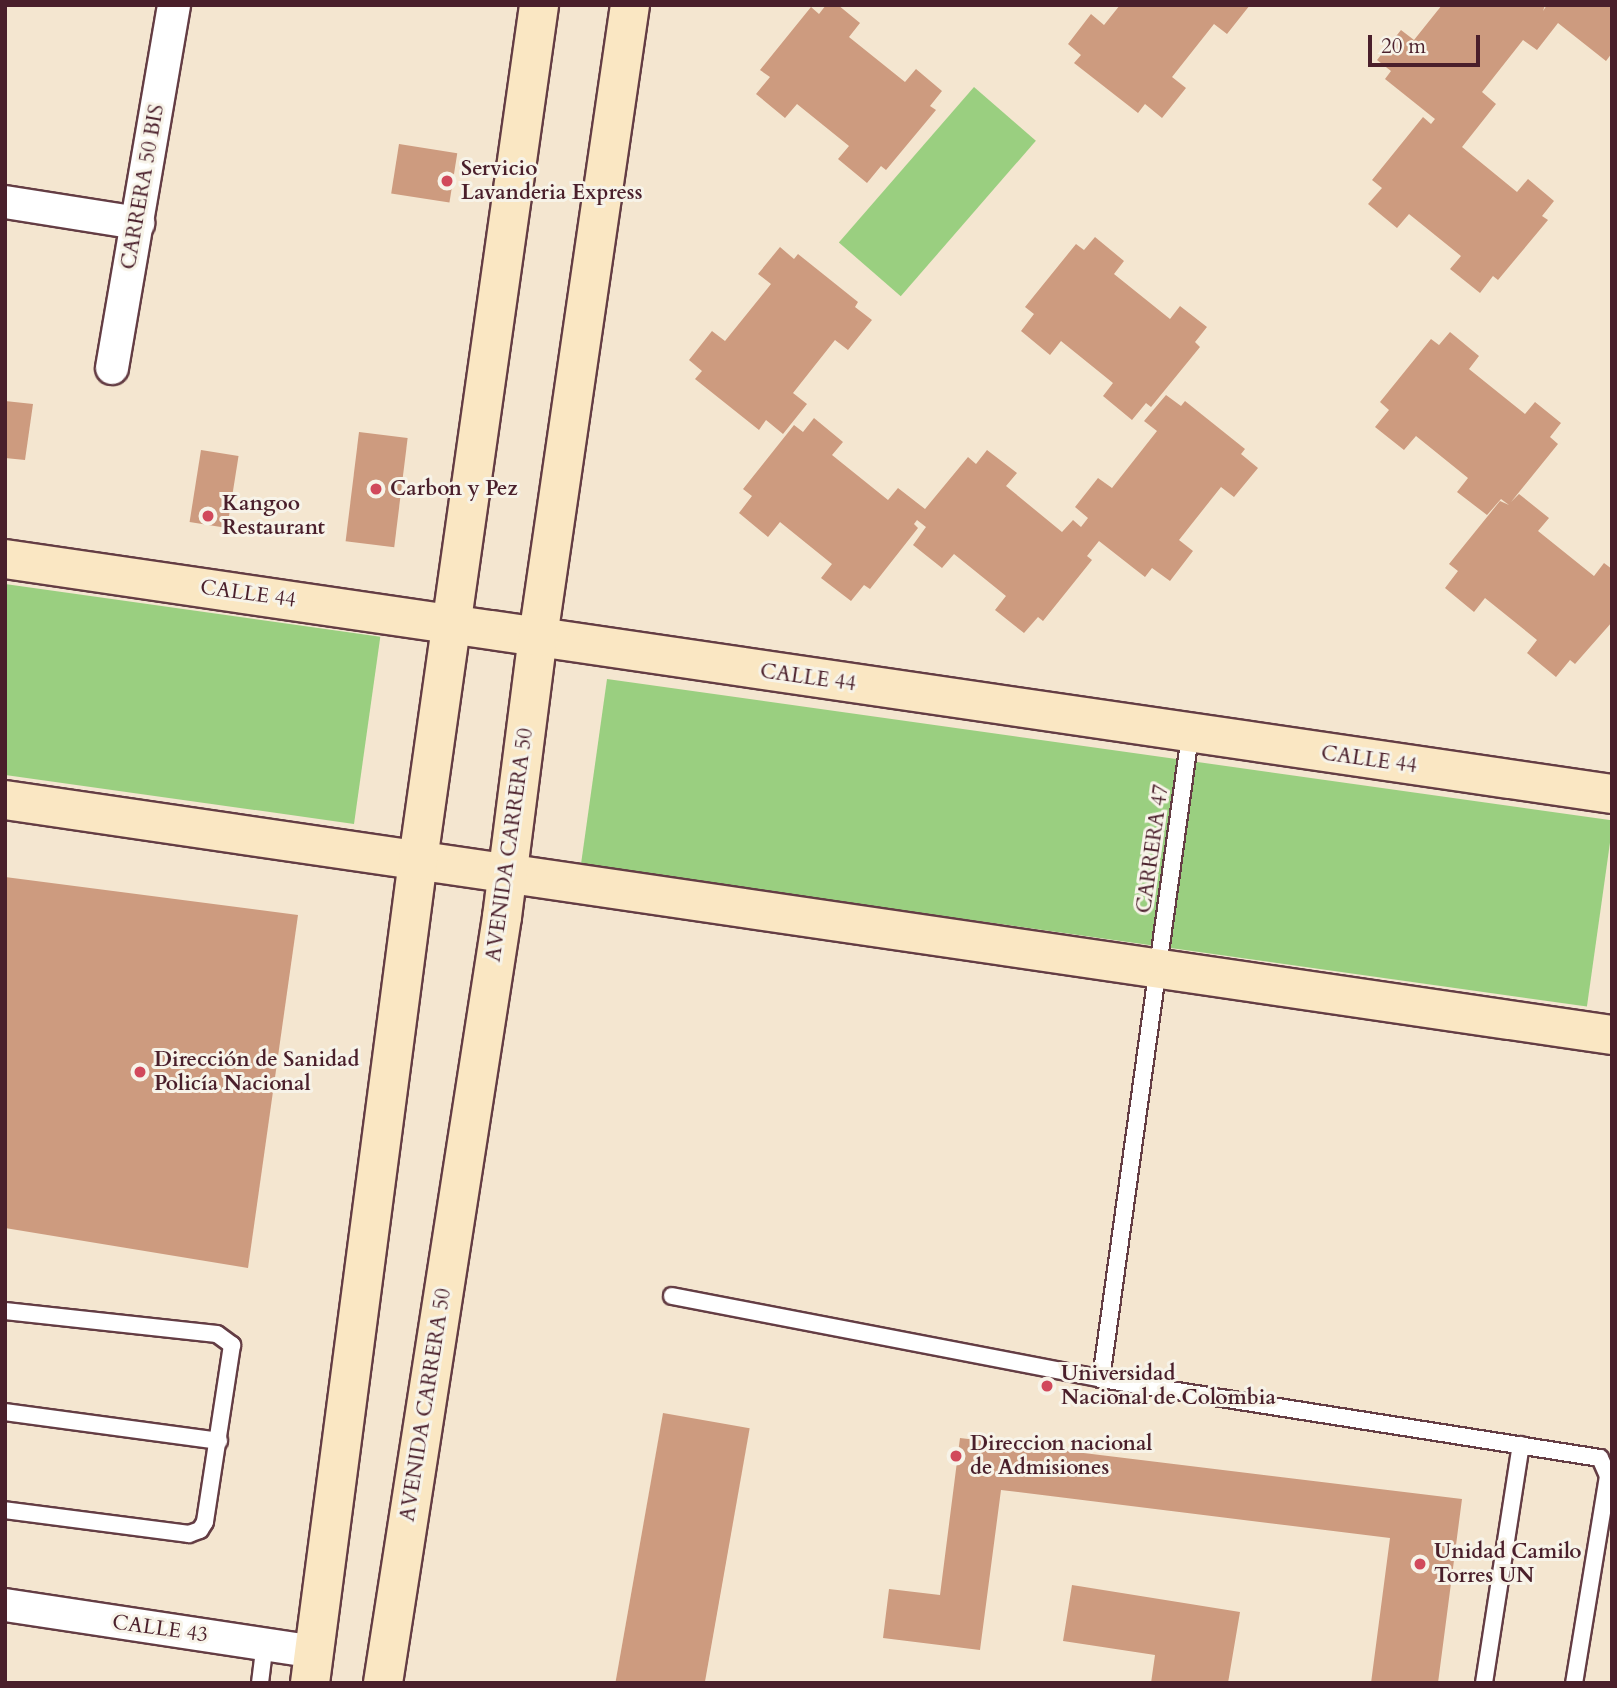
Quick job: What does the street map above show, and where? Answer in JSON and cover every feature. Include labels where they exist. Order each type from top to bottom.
[{"type":"main road","points":[[313,1668],[418,860],[539,5]]},
{"type":"main road","name":"AVENIDA CARRERA 50","points":[[383,1683],[508,872],[538,637],[630,5]]},
{"type":"main road","name":"CALLE 44","points":[[5,559],[452,623],[1190,735],[1612,794]]},
{"type":"main road","points":[[5,800],[1612,1035]]},
{"type":"street","name":"CARRERA 50 BIS","points":[[111,368],[174,5]]},
{"type":"street","points":[[5,202],[138,223]]},
{"type":"street","name":"CALLE 43","points":[[5,1605],[265,1644],[313,1668]]},
{"type":"lane","name":"CARRERA 47","points":[[1101,1379],[1190,735]]},
{"type":"lane","points":[[673,1296],[1101,1379],[1588,1454],[1606,1465],[1608,1476],[1574,1683]]},
{"type":"lane","points":[[5,1311],[217,1334],[232,1345],[205,1522],[200,1530],[189,1534],[5,1510]]},
{"type":"lane","points":[[5,1412],[219,1441]]},
{"type":"lane","points":[[1484,1683],[1521,1445]]},
{"type":"lane","points":[[260,1683],[265,1644]]},
{"type":"green space","points":[[974,87],[1036,141],[901,296],[839,242]]},
{"type":"green space","points":[[5,584],[380,637],[354,824],[5,775]]},
{"type":"green space","points":[[607,679],[1612,820],[1587,1007],[581,865]]},
{"type":"building","points":[[826,5],[838,5],[860,23],[849,37],[905,82],[916,69],[942,91],[930,106],[936,110],[886,170],[881,166],[867,183],[838,159],[849,146],[797,104],[785,118],[756,94],[770,77],[760,70],[811,7],[819,14]]},
{"type":"building","points":[[1120,5],[1250,5],[1227,34],[1214,24],[1172,77],[1186,88],[1162,118],[1145,104],[1138,113],[1074,63],[1081,55],[1068,44],[1091,14],[1104,25]]},
{"type":"building","points":[[1442,5],[1545,5],[1543,11],[1547,5],[1612,5],[1612,53],[1606,61],[1558,23],[1537,50],[1523,40],[1482,92],[1496,104],[1462,147],[1517,192],[1528,179],[1554,201],[1542,216],[1548,220],[1498,280],[1493,276],[1480,293],[1450,269],[1461,256],[1409,214],[1397,228],[1368,204],[1382,188],[1372,180],[1423,117],[1431,124],[1435,119],[1385,79],[1391,71],[1377,60],[1401,30],[1414,40]]},
{"type":"building","points":[[399,144],[457,153],[449,203],[391,193]]},
{"type":"building","points":[[1095,237],[1124,261],[1114,274],[1170,319],[1180,306],[1207,327],[1195,342],[1200,347],[1151,407],[1146,403],[1132,420],[1103,396],[1113,383],[1061,341],[1050,355],[1021,331],[1034,314],[1025,307],[1076,244],[1084,250]]},
{"type":"building","points":[[780,247],[794,259],[798,254],[858,302],[855,307],[872,320],[848,350],[835,340],[793,393],[807,404],[783,434],[766,420],[759,430],[695,379],[702,371],[689,360],[712,331],[725,341],[771,284],[758,274]]},
{"type":"building","points":[[1450,332],[1479,356],[1469,369],[1525,414],[1535,402],[1561,423],[1550,437],[1558,444],[1511,502],[1519,494],[1549,518],[1538,531],[1594,576],[1604,563],[1612,569],[1612,622],[1575,664],[1570,660],[1556,677],[1527,653],[1537,640],[1485,598],[1474,612],[1445,588],[1458,571],[1449,564],[1500,501],[1509,505],[1501,499],[1487,515],[1457,492],[1468,478],[1416,436],[1404,450],[1375,427],[1389,410],[1380,402],[1431,339],[1439,345]]},
{"type":"building","points":[[1166,395],[1181,406],[1185,401],[1245,449],[1241,454],[1258,468],[1234,497],[1221,487],[1179,540],[1193,551],[1170,581],[1152,568],[1145,577],[1099,541],[1087,556],[1092,560],[1043,621],[1038,617],[1024,633],[995,610],[1006,596],[954,554],[942,568],[913,545],[926,527],[917,520],[914,524],[918,528],[870,589],[864,585],[851,601],[821,578],[832,564],[780,522],[768,537],[739,513],[752,496],[743,489],[794,425],[803,432],[814,418],[843,442],[832,455],[888,500],[898,488],[925,509],[968,457],[976,464],[987,450],[1017,473],[1006,486],[1062,532],[1073,520],[1081,527],[1088,518],[1075,507],[1098,478],[1112,488],[1157,431],[1144,421]]},
{"type":"building","points":[[5,401],[33,404],[25,460],[5,458]]},
{"type":"building","name":"Carbon y Pez","points":[[359,432],[408,438],[394,547],[346,541]]},
{"type":"building","points":[[201,450],[239,456],[227,528],[190,522]]},
{"type":"building","name":"Dirección de Sanidad Policía Nacional","points":[[5,877],[298,915],[248,1268],[5,1228]]},
{"type":"building","points":[[663,1413],[750,1428],[705,1683],[615,1683]]},
{"type":"building","name":"Unidad Camilo Torres UN","points":[[960,1438],[1462,1499],[1438,1683],[1371,1683],[1390,1538],[1001,1490],[980,1650],[883,1638],[889,1589],[940,1595]]},
{"type":"building","points":[[1072,1585],[1240,1612],[1228,1683],[1151,1683],[1155,1655],[1063,1641]]},
{"type":"place","name":"Servicio Lavanderia Express","points":[[447,181]]},
{"type":"place","name":"Carbon y Pez","points":[[376,489]]},
{"type":"place","name":"Kangoo Restaurant","points":[[208,516]]},
{"type":"place","name":"Dirección de Sanidad Policía Nacional","points":[[140,1072]]},
{"type":"place","name":"Universidad Nacional de Colombia","points":[[1047,1386]]},
{"type":"place","name":"Direccion nacional de Admisiones","points":[[956,1456]]},
{"type":"place","name":"Unidad Camilo Torres UN","points":[[1420,1564]]}]
